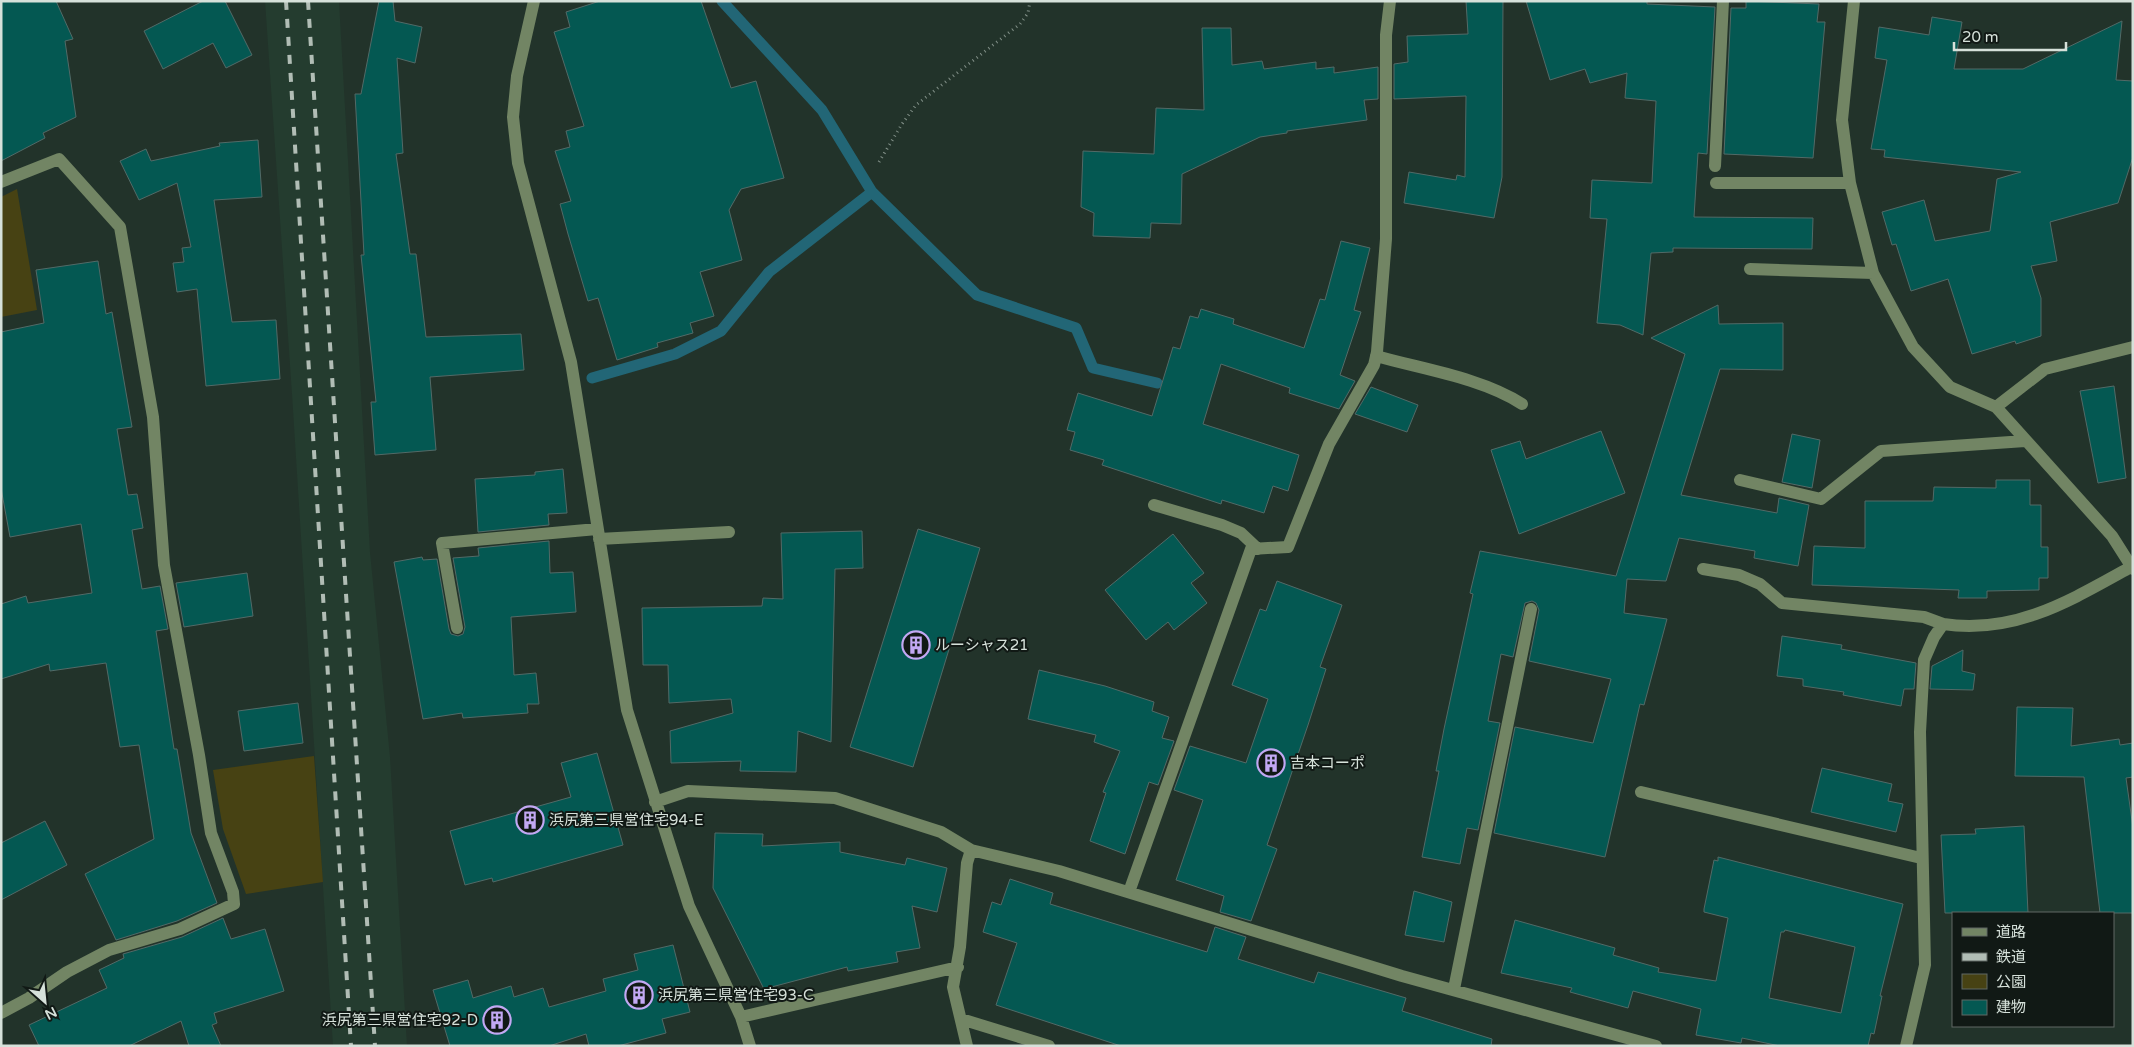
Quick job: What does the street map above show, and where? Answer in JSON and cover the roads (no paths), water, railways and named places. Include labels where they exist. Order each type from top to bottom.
[{"type":"street","points":[[534,1],[516,84],[513,117],[518,163],[570,362],[627,710],[689,906],[742,1017],[750,1046]]},
{"type":"street","points":[[1129,892],[1251,549],[1288,547],[1329,444],[1374,365],[1386,239],[1386,35],[1390,1]]},
{"type":"street","points":[[1715,166],[1723,1]]},
{"type":"street","points":[[1703,569],[1739,575],[1760,584],[1782,603],[1924,617],[1943,624],[1964,627],[2015,622],[2062,604],[2132,568],[2112,536],[1996,407],[1950,388],[1913,347],[1873,273],[1850,183],[1842,120],[1854,1]]},
{"type":"street","points":[[1,182],[59,159],[120,227],[153,417],[164,565],[199,755],[211,833],[234,892],[234,904],[180,929],[109,950],[67,972],[29,998],[1,1012]]},
{"type":"street","points":[[1716,183],[1850,183]]},
{"type":"street","points":[[1750,269],[1873,273]]},
{"type":"street","points":[[1996,407],[2045,369],[2133,347]]},
{"type":"street","points":[[1376,356],[1483,385],[1505,393],[1522,404]]},
{"type":"street","points":[[1740,480],[1821,499],[1881,451],[2025,441]]},
{"type":"street","points":[[1154,505],[1222,525],[1241,533],[1258,549]]},
{"type":"street","points":[[457,628],[442,543],[598,534],[730,532]]},
{"type":"street","points":[[1454,989],[1531,609]]},
{"type":"street","points":[[1906,1046],[1925,965],[1921,858],[1920,732],[1924,660],[1934,637],[1943,624]]},
{"type":"street","points":[[656,802],[688,790],[834,798],[941,832],[971,850],[1059,871],[1402,976],[1656,1046]]},
{"type":"street","points":[[1641,792],[1921,858]]},
{"type":"street","points":[[967,1046],[953,987],[958,967],[967,863],[971,850]]},
{"type":"street","points":[[742,1017],[958,967]]},
{"type":"street","points":[[961,1019],[1049,1046]]},
{"type":"waterway","points":[[722,1],[822,110],[872,192],[977,295],[1076,328],[1093,368],[1157,383]]},
{"type":"waterway","points":[[592,378],[675,354],[721,331],[769,272],[872,192]]},
{"type":"railway","points":[[286,1],[351,1046]]},
{"type":"railway","points":[[308,1],[375,1046]]},
{"type":"place","name":"ルーシャス21","points":[[916,645]]},
{"type":"place","name":"吉本コーポ","points":[[1271,763]]},
{"type":"place","name":"浜尻第三県営住宅94-E","points":[[530,820]]},
{"type":"place","name":"浜尻第三県営住宅93-C","points":[[639,995]]},
{"type":"place","name":"浜尻第三県営住宅92-D","points":[[497,1020]]}]
